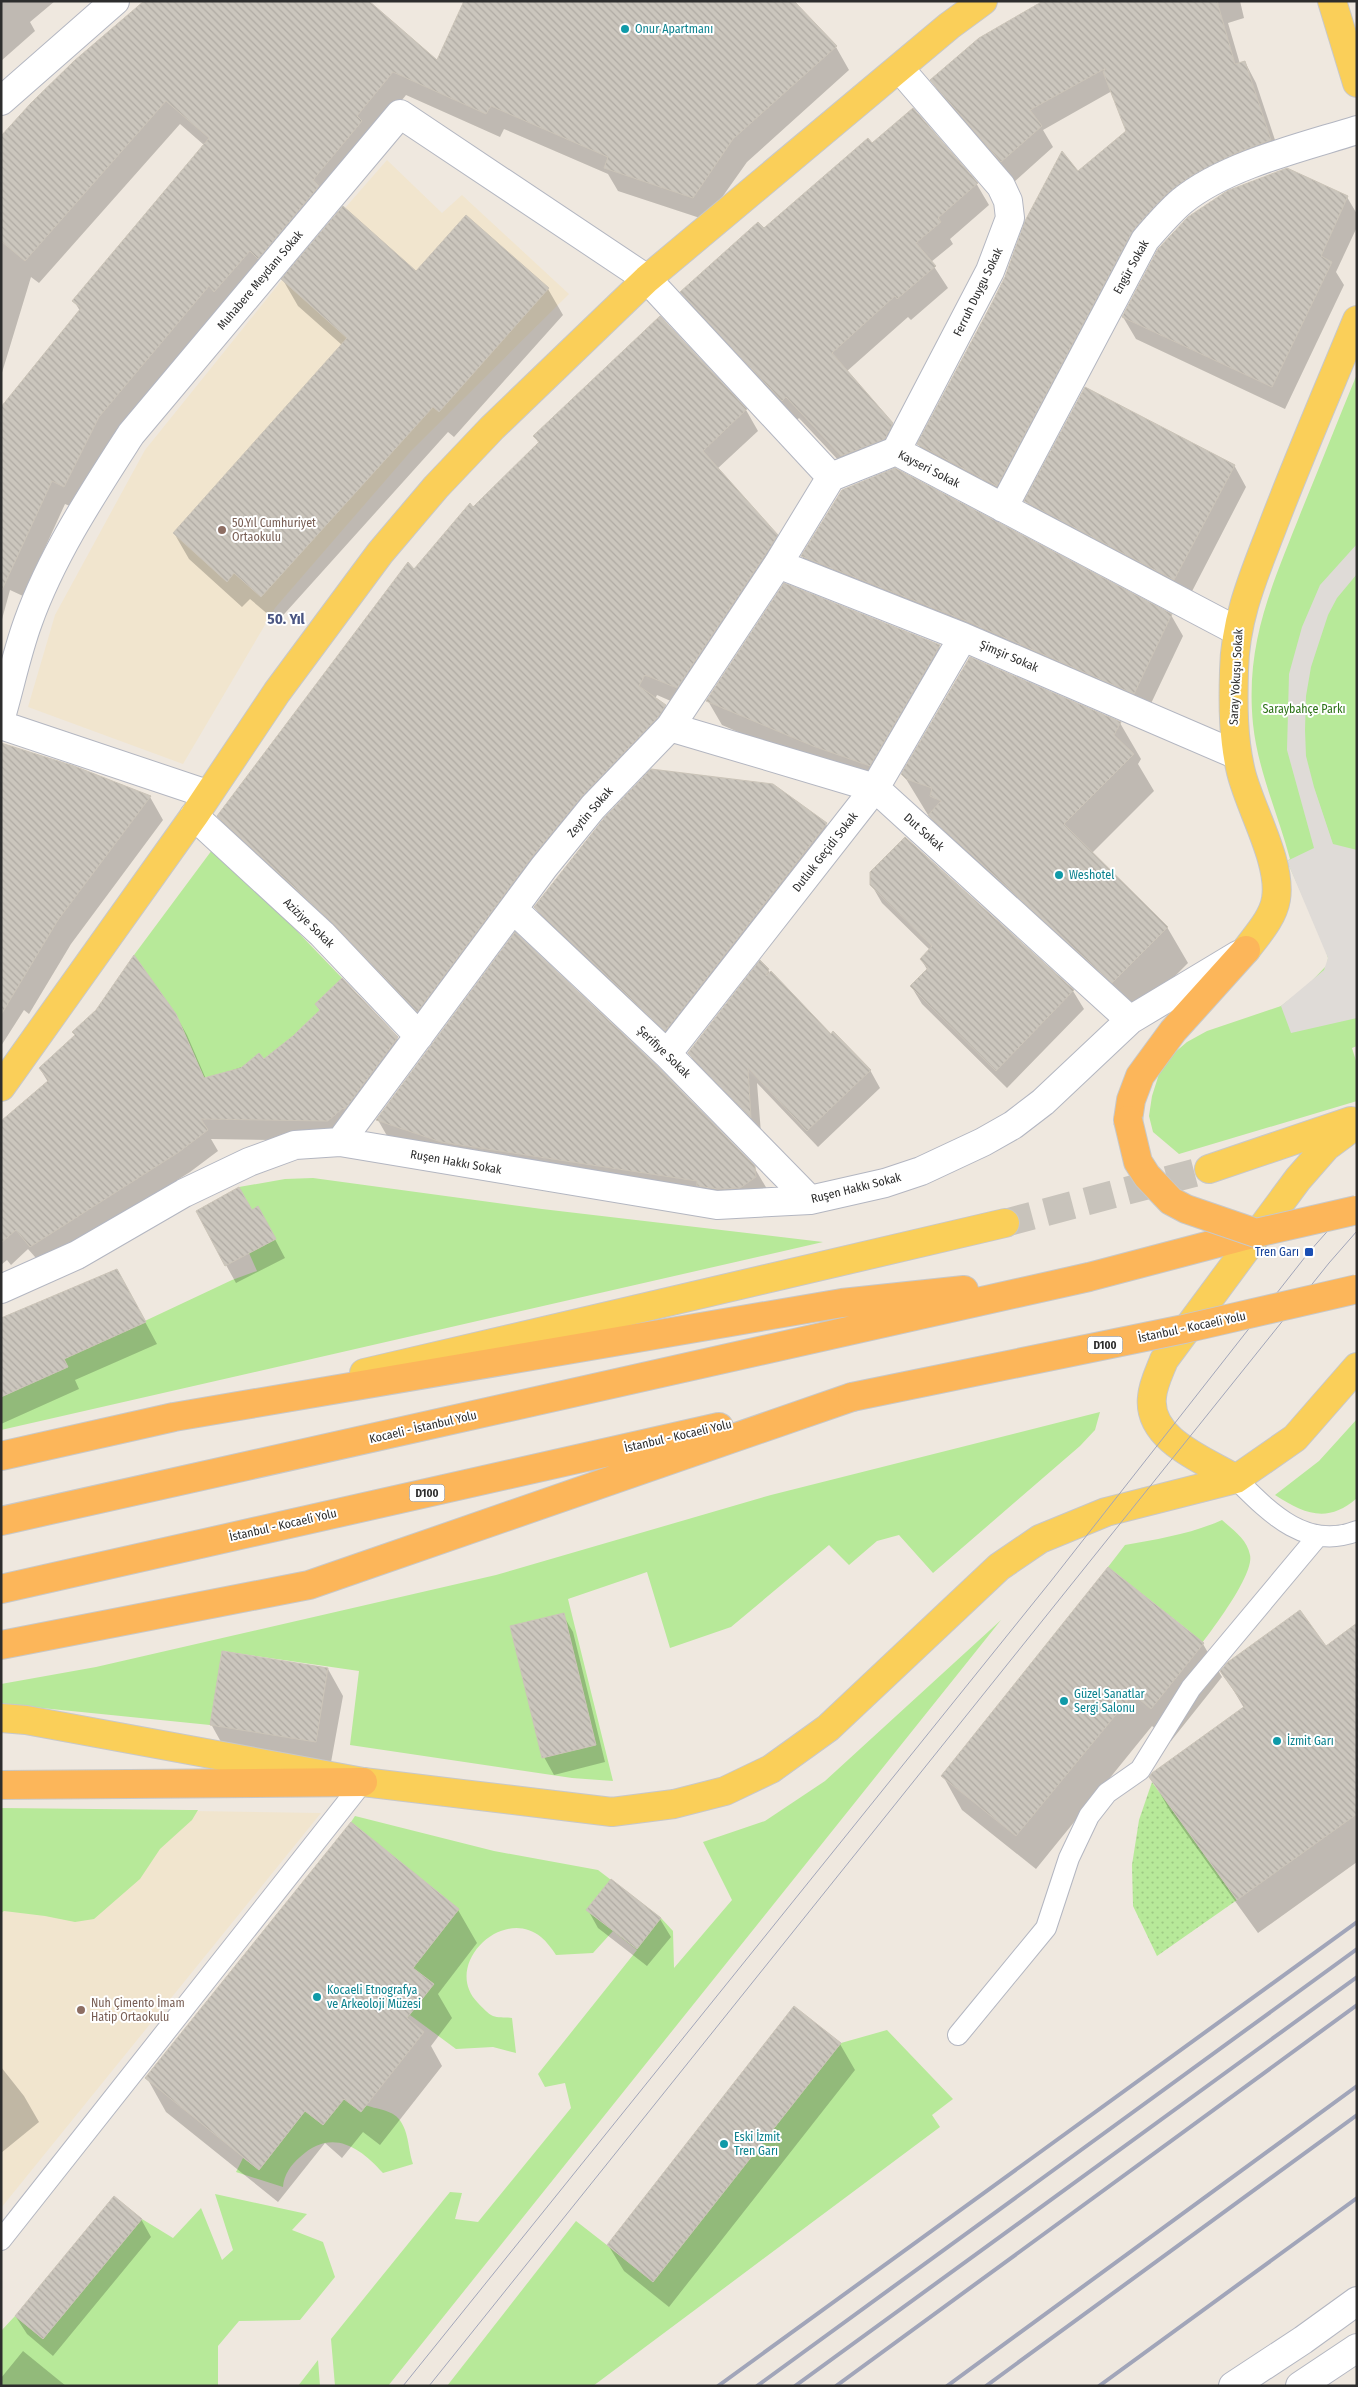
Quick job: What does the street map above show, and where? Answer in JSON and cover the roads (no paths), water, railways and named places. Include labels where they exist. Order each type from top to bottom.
[{"type":"highway","points":[[1246,950],[1173,1031],[1140,1076],[1130,1100],[1128,1120],[1138,1162],[1157,1188],[1171,1201],[1186,1210],[1256,1233]]},
{"type":"highway","points":[[1,1456],[174,1418],[842,1303],[1090,1277],[1256,1233],[1357,1210]]},
{"type":"highway","name":"Kocaeli - İstanbul Yolu","points":[[1,1521],[1090,1277]]},
{"type":"highway","name":"İstanbul - Kocaeli Yolu","points":[[1,1589],[852,1397],[1184,1329],[1357,1289]]},
{"type":"highway","points":[[1,1645],[309,1585],[852,1397]]},
{"type":"highway","points":[[1,1784],[363,1782]]},
{"type":"main road","points":[[1,1087],[200,805],[277,692],[380,553],[430,494],[492,428],[647,279],[949,26],[983,1]]},
{"type":"main road","points":[[1332,1],[1357,83]]},
{"type":"main road","name":"Saray Yokuşu Sokak","points":[[1246,950],[1271,916],[1276,899],[1276,879],[1273,861],[1246,791],[1237,755],[1234,730],[1236,631],[1243,604],[1290,480],[1357,320]]},
{"type":"main road","points":[[1209,1169],[1309,1133],[1357,1119]]},
{"type":"main road","points":[[1236,1479],[1182,1448],[1161,1430],[1156,1423],[1152,1411],[1154,1385],[1164,1360],[1298,1178],[1326,1147],[1357,1124]]},
{"type":"main road","points":[[174,1418],[1005,1223]]},
{"type":"main road","points":[[1,1718],[26,1720],[363,1782],[612,1812],[674,1804],[725,1791],[771,1769],[828,1728],[999,1567],[1040,1539],[1106,1512],[1236,1479],[1295,1438],[1357,1367]]},
{"type":"street","points":[[1,101],[115,1]]},
{"type":"street","name":"Ferruh Duygu Sokak","points":[[896,451],[990,271],[1010,218],[1008,201],[1000,186],[900,69]]},
{"type":"street","name":"Muhabere Meydanı Sokak","points":[[1,717],[28,622],[44,584],[108,470],[131,434],[400,114],[647,279]]},
{"type":"street","name":"Engür Sokak","points":[[1003,508],[1145,240],[1164,218],[1183,200],[1224,176],[1291,150],[1357,130]]},
{"type":"street","points":[[647,279],[831,477]]},
{"type":"street","name":"Kayseri Sokak","points":[[831,477],[896,451],[1236,631]]},
{"type":"street","name":"Zeytin Sokak","points":[[340,1142],[544,867],[593,807],[670,727],[778,564],[831,477]]},
{"type":"street","name":"Şimşir Sokak","points":[[778,564],[963,637],[1237,755]]},
{"type":"street","name":"Dutluk Geçidi Sokak","points":[[667,1054],[875,788],[963,637]]},
{"type":"street","points":[[1,725],[200,805]]},
{"type":"street","name":"Dut Sokak","points":[[670,727],[875,788],[1130,1020]]},
{"type":"street","name":"Aziziye Sokak","points":[[200,805],[419,1036]]},
{"type":"street","name":"Şerifiye Sokak","points":[[513,909],[667,1054],[810,1200]]},
{"type":"street","name":"Ruşen Hakkı Sokak","points":[[1,1289],[77,1254],[184,1192],[249,1162],[295,1145],[340,1142],[717,1205],[810,1200],[884,1183],[921,1171],[983,1142],[1013,1125],[1044,1102],[1130,1020],[1246,950]]},
{"type":"street","points":[[1234,2386],[1357,2301]]},
{"type":"street","points":[[1300,2386],[1357,2348]]},
{"type":"lane","points":[[1236,1479],[1282,1521],[1318,1536],[1334,1538],[1357,1531]]},
{"type":"lane","points":[[958,2035],[1046,1928],[1070,1858],[1090,1816],[1107,1793],[1140,1770],[1191,1688],[1318,1536]]},
{"type":"lane","points":[[1,2240],[363,1782]]},
{"type":"tunnel","points":[[1005,1223],[1209,1169]]},
{"type":"tram line","points":[[403,2386],[1051,1581],[1309,1252],[1357,1198]]},
{"type":"tram line","points":[[429,2386],[1329,1263],[1357,1231]]},
{"type":"railway","points":[[718,2386],[1357,1922]]},
{"type":"railway","points":[[757,2386],[1357,1949]]},
{"type":"railway","points":[[795,2386],[1357,1977]]},
{"type":"railway","points":[[836,2386],[1357,2005]]},
{"type":"railway","points":[[947,2386],[1357,2086]]},
{"type":"railway","points":[[986,2386],[1357,2115]]},
{"type":"railway","points":[[1099,2386],[1357,2198]]},
{"type":"place","name":"Onur Apartmanı","points":[[625,29]]},
{"type":"place","name":"50.Yıl Cumhuriyet Ortaokulu","points":[[222,530]]},
{"type":"place","name":"Weshotel","points":[[1059,875]]},
{"type":"place","name":"Tren Garı","points":[[1309,1252]]},
{"type":"place","name":"Güzel Sanatlar Sergi Salonu","points":[[1064,1701]]},
{"type":"place","name":"İzmit Garı","points":[[1277,1741]]},
{"type":"place","name":"Kocaeli Etnografya ve Arkeoloji Müzesi","points":[[317,1997]]},
{"type":"place","name":"Nuh Çimento İmam Hatip Ortaokulu","points":[[81,2010]]},
{"type":"place","name":"Eski İzmit Tren Garı","points":[[724,2144]]},
{"type":"district","name":"50. Yıl","points":[[286,619]]},
{"type":"park label","name":"Saraybahçe Parkı","points":[[1304,709]]}]
